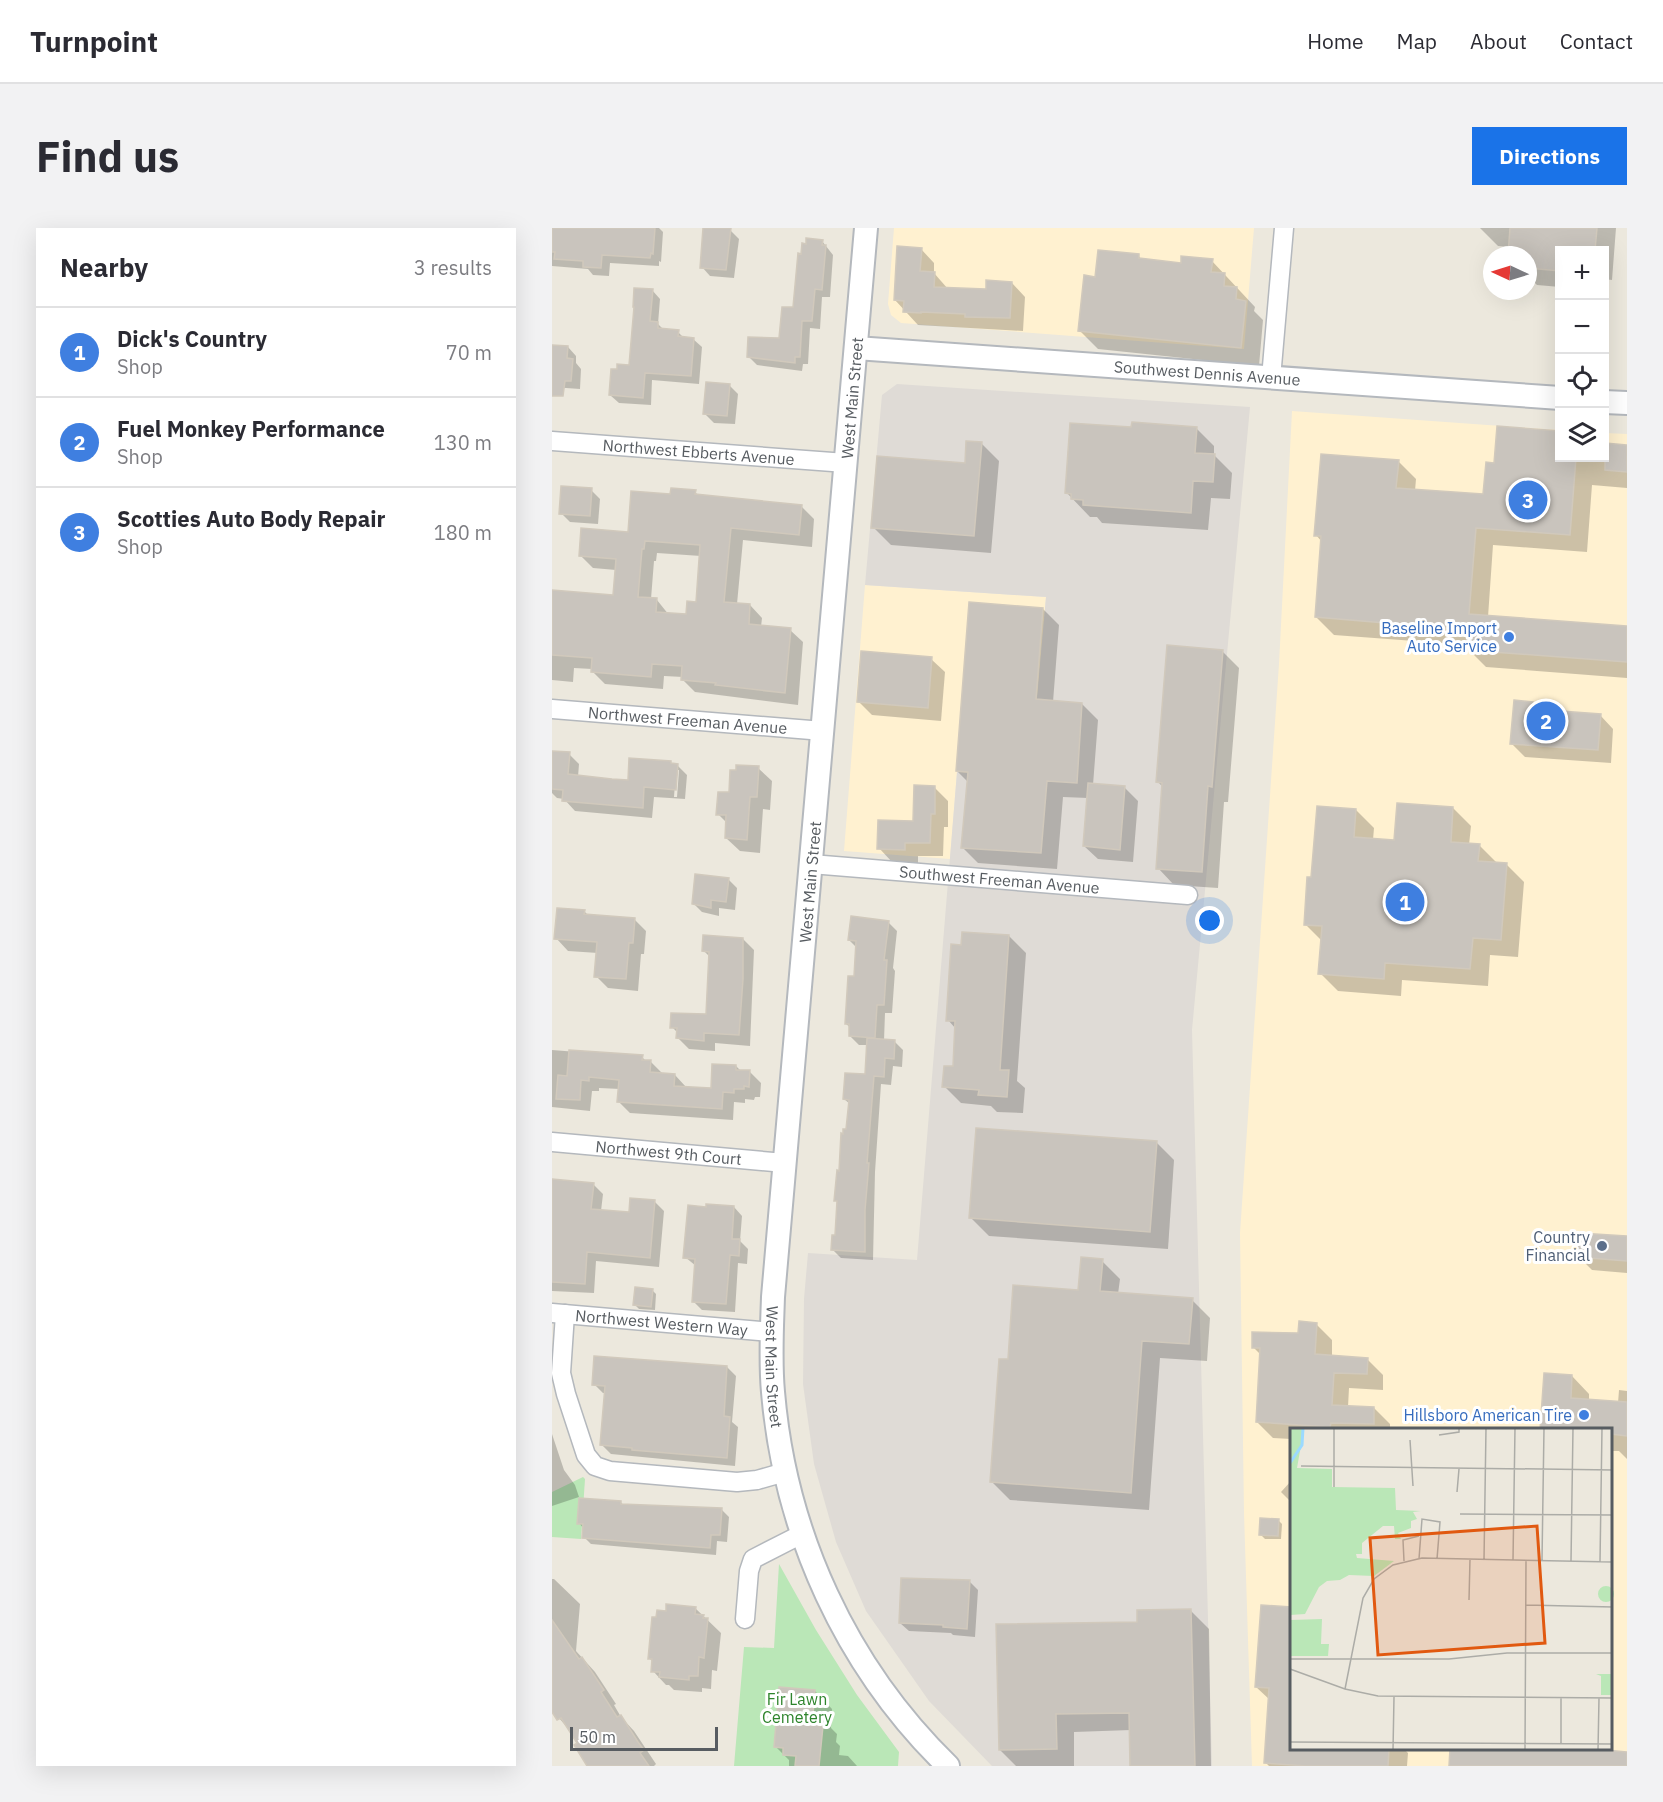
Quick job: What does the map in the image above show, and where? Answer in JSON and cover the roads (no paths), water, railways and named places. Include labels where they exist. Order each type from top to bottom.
[{"type":"street","name":"West Main Street","points":[[866,228],[771,1332],[772,1390],[779,1446],[785,1472],[802,1534],[814,1567],[854,1647],[881,1690],[904,1719],[948,1766]]},
{"type":"street","points":[[1271,378],[1284,228]]},
{"type":"street","name":"Southwest Dennis Avenue","points":[[856,348],[1555,398]]},
{"type":"street","points":[[1609,402],[1627,403]]},
{"type":"street","name":"Northwest Ebberts Avenue","points":[[552,441],[846,463]]},
{"type":"street","name":"Northwest Freeman Avenue","points":[[552,709],[823,731]]},
{"type":"street","name":"Southwest Freeman Avenue","points":[[812,864],[1188,895]]},
{"type":"street","name":"Northwest 9th Court","points":[[552,1142],[785,1163]]},
{"type":"street","points":[[558,1314],[561,1373],[586,1455],[595,1466],[610,1471],[737,1482],[757,1480],[785,1472]]},
{"type":"street","name":"Northwest Western Way","points":[[558,1314],[771,1332]]},
{"type":"street","points":[[745,1618],[749,1571],[753,1559],[802,1534]]},
{"type":"place","name":"Scotties Auto Body Repair","points":[[1528,500]]},
{"type":"place","name":"Baseline Import Auto Service","points":[[1509,637]]},
{"type":"place","name":"Fuel Monkey Performance","points":[[1546,721]]},
{"type":"place","name":"Dick's Country","points":[[1405,902]]},
{"type":"place","name":"Country Financial","points":[[1602,1246]]},
{"type":"place","name":"Hillsboro American Tire","points":[[1584,1415]]},
{"type":"park label","name":"Fir Lawn Cemetery","points":[[797,1708]]}]
